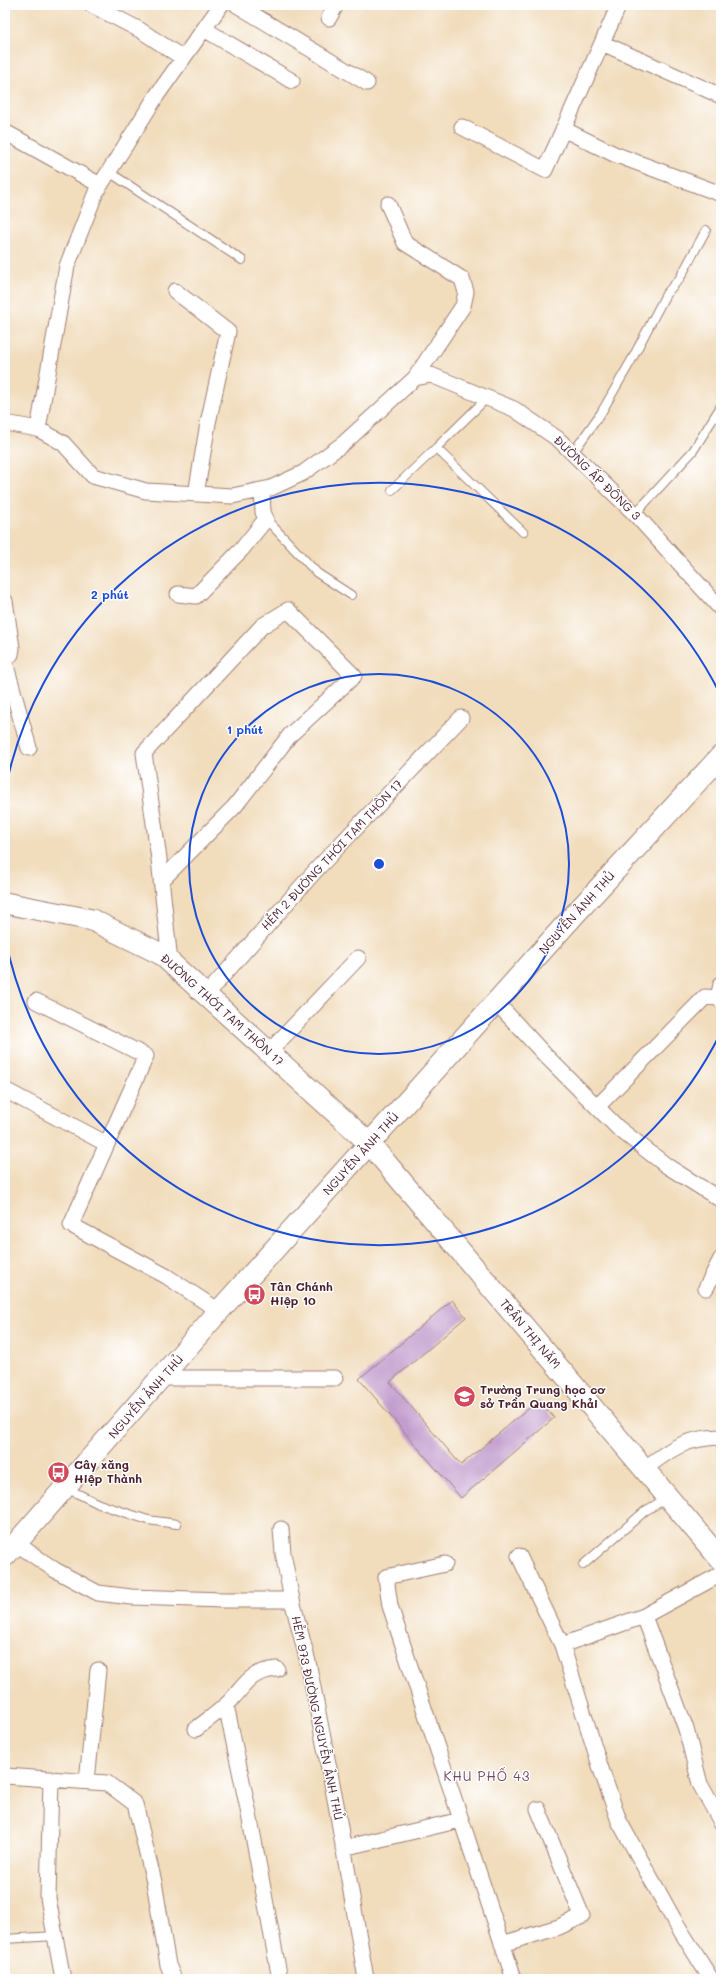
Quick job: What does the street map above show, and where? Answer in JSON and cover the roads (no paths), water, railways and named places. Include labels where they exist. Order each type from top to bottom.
[{"type":"main road","name":"NGUYỄN ẢNH THỦ","points":[[11,1550],[163,1378],[219,1311],[575,914],[721,756]]},
{"type":"main road","name":"ĐƯỜNG THỚI TAM THÔN 17","points":[[5,903],[92,920],[161,954],[370,1144]]},
{"type":"main road","name":"TRẦN THỊ NĂM","points":[[370,1144],[721,1560]]},
{"type":"street","points":[[92,5],[140,30],[184,58]]},
{"type":"street","points":[[38,429],[68,266],[96,192],[184,58],[221,5]]},
{"type":"street","points":[[237,5],[367,83]]},
{"type":"street","points":[[462,127],[545,170],[619,5]]},
{"type":"street","points":[[204,29],[292,82]]},
{"type":"street","points":[[602,43],[721,96]]},
{"type":"street","points":[[563,129],[614,154],[721,194]]},
{"type":"street","points":[[5,132],[100,185]]},
{"type":"street","points":[[5,423],[38,429],[63,443],[93,476],[146,491],[232,496],[271,488],[303,473],[344,443],[415,378],[463,306],[466,292],[462,279],[405,243],[388,204]]},
{"type":"street","points":[[175,292],[228,332],[208,423],[196,494]]},
{"type":"street","name":"ĐƯỜNG ẤP ĐÔNG 3","points":[[415,378],[431,375],[514,409],[558,439],[635,514],[721,609]]},
{"type":"street","points":[[178,594],[196,596],[242,549],[266,519],[263,512],[262,490]]},
{"type":"street","points":[[5,601],[12,648],[11,654],[5,662],[29,748]]},
{"type":"street","points":[[161,881],[235,806],[290,735],[354,676],[288,610],[262,626],[144,753],[170,962]]},
{"type":"street","name":"HẺM 2 ĐƯỜNG THỚI TAM THÔN 17","points":[[206,995],[316,870],[461,718]]},
{"type":"street","points":[[269,1052],[358,958]]},
{"type":"street","points":[[596,1107],[705,997],[720,994]]},
{"type":"street","points":[[36,1001],[146,1056],[71,1225],[166,1276],[219,1311]]},
{"type":"street","points":[[496,1002],[545,1055],[618,1128],[667,1166],[721,1200]]},
{"type":"street","points":[[5,1090],[107,1144]]},
{"type":"street","points":[[706,1288],[721,1259]]},
{"type":"street","points":[[163,1378],[335,1378]]},
{"type":"street","points":[[644,1469],[672,1447],[703,1437],[721,1437]]},
{"type":"street","points":[[281,1529],[283,1552],[292,1600]]},
{"type":"street","name":"HẺM 973 ĐƯỜNG NGUYỄN ẢNH THỦ","points":[[11,1550],[98,1592],[131,1597],[292,1600],[308,1662],[366,1979]]},
{"type":"street","points":[[519,1556],[562,1645],[619,1821],[674,1920],[711,1979]]},
{"type":"street","points":[[445,1564],[386,1577],[390,1606],[514,1979]]},
{"type":"street","points":[[562,1645],[644,1616],[721,1574]]},
{"type":"street","points":[[644,1616],[686,1729],[700,1784],[721,1822]]},
{"type":"street","points":[[196,1729],[226,1705],[252,1677],[264,1670],[277,1669]]},
{"type":"street","points":[[87,1782],[98,1670]]},
{"type":"street","points":[[226,1705],[248,1809],[280,1979]]},
{"type":"street","points":[[5,1776],[51,1780],[107,1782],[135,1804],[154,1882],[168,1965],[174,1979]]},
{"type":"street","points":[[51,1780],[48,1898],[63,1979]]},
{"type":"street","points":[[502,1944],[559,1927],[582,1916],[538,1809]]},
{"type":"street","points":[[343,1848],[461,1820]]},
{"type":"lane","points":[[109,172],[242,260]]},
{"type":"lane","points":[[572,454],[601,413],[631,362],[666,294],[680,278],[706,230]]},
{"type":"lane","points":[[392,490],[487,398]]},
{"type":"lane","points":[[635,514],[692,451],[721,406]]},
{"type":"lane","points":[[436,448],[524,532]]},
{"type":"lane","points":[[266,519],[317,573],[351,595]]},
{"type":"lane","points":[[66,1488],[99,1504],[148,1520],[177,1524]]},
{"type":"lane","points":[[583,1565],[645,1511],[668,1498]]},
{"type":"lane","points":[[5,1939],[56,1936]]},
{"type":"place","name":"Tân Chánh Hiệp 10","points":[[254,1294]]},
{"type":"place","name":"Trường Trung học cơ sở Trần Quang Khải","points":[[465,1397]]},
{"type":"place","name":"Cây xăng Hiệp Thành","points":[[58,1472]]},
{"type":"district","name":"KHU PHỐ 43","points":[[487,1776]]}]
